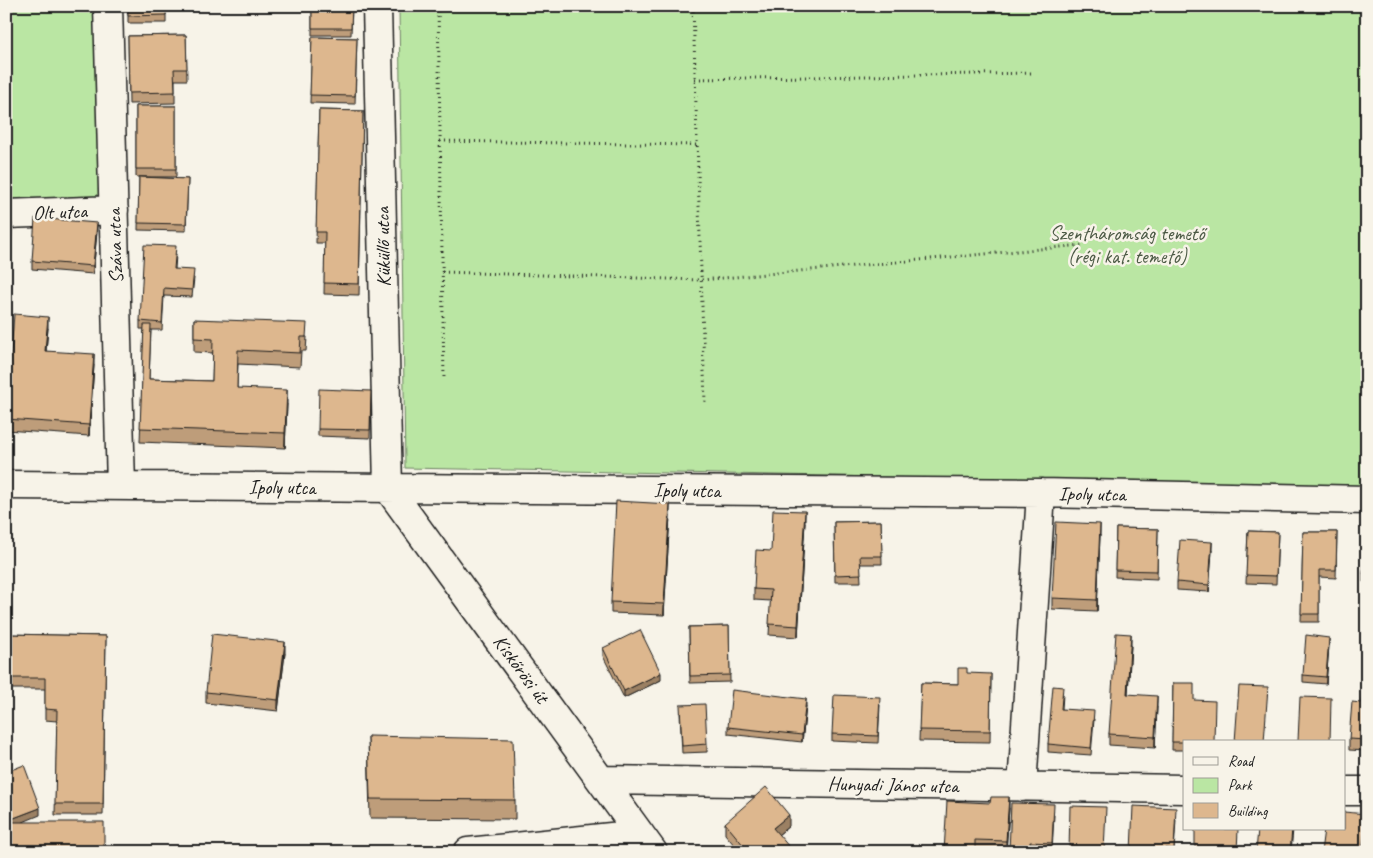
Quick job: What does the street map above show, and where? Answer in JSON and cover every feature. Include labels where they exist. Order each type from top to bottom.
[{"type":"street","name":"Száva utca","points":[[108,6],[122,486]]},
{"type":"street","name":"Küküllő utca","points":[[377,6],[388,488]]},
{"type":"street","name":"Olt utca","points":[[6,214],[114,210]]},
{"type":"street","name":"Ipoly utca","points":[[6,485],[1041,493],[1367,500]]},
{"type":"street","name":"Kiskőrösi út","points":[[388,488],[646,843]]},
{"type":"street","points":[[1022,787],[1041,493]]},
{"type":"street","name":"Hunyadi János utca","points":[[602,780],[1183,789]]},
{"type":"street","points":[[1346,791],[1367,791]]},
{"type":"street","points":[[468,852],[646,843]]},
{"type":"path","points":[[438,6],[444,380]]},
{"type":"path","points":[[693,6],[705,404]]},
{"type":"path","points":[[695,79],[1034,73]]},
{"type":"path","points":[[440,141],[697,145]]},
{"type":"path","points":[[442,272],[701,280],[1083,245]]},
{"type":"green space","points":[[6,6],[96,6],[102,197],[6,200]]},
{"type":"green space","name":"Szentháromság temető (régi kat. temető)","points":[[399,6],[1367,6],[1367,486],[405,468]]},
{"type":"building","points":[[128,6],[166,6],[166,15],[128,16]]},
{"type":"building","points":[[312,6],[352,6],[351,28],[312,28]]},
{"type":"building","points":[[186,35],[187,69],[174,69],[175,92],[129,93],[128,36]]},
{"type":"building","points":[[312,37],[357,38],[355,96],[310,95]]},
{"type":"building","points":[[136,106],[176,106],[176,169],[136,169]]},
{"type":"building","points":[[319,110],[363,111],[359,284],[324,283],[325,232],[316,232]]},
{"type":"building","points":[[139,177],[188,179],[186,224],[138,223]]},
{"type":"building","points":[[35,218],[97,223],[93,266],[32,261]]},
{"type":"building","points":[[6,222],[12,223],[10,261],[6,261]]},
{"type":"building","points":[[144,245],[176,246],[174,269],[194,270],[192,290],[164,288],[162,323],[140,321]]},
{"type":"building","points":[[6,308],[8,308],[7,354],[6,354]]},
{"type":"building","points":[[14,314],[48,317],[45,351],[94,354],[89,425],[6,419]]},
{"type":"building","points":[[194,319],[307,323],[306,337],[301,337],[300,353],[238,350],[237,388],[287,390],[285,433],[140,428],[144,325],[151,325],[149,379],[212,381],[213,339],[194,338]]},
{"type":"building","points":[[319,389],[371,391],[370,430],[318,429]]},
{"type":"building","points":[[616,501],[670,504],[664,604],[611,602]]},
{"type":"building","points":[[773,510],[805,511],[798,626],[769,624],[771,590],[754,589],[756,550],[771,551]]},
{"type":"building","points":[[881,521],[882,556],[860,556],[861,574],[835,575],[834,522]]},
{"type":"building","points":[[1056,522],[1100,524],[1097,600],[1052,598]]},
{"type":"building","points":[[1116,528],[1158,529],[1157,571],[1115,570]]},
{"type":"building","points":[[1248,531],[1278,532],[1276,576],[1246,575]]},
{"type":"building","points":[[1303,532],[1337,532],[1336,570],[1319,570],[1319,614],[1301,614]]},
{"type":"building","points":[[1367,534],[1367,575],[1363,574]]},
{"type":"building","points":[[1180,540],[1212,542],[1209,585],[1177,582]]},
{"type":"building","points":[[729,626],[730,675],[690,676],[689,627]]},
{"type":"building","points":[[640,630],[661,673],[624,691],[603,648]]},
{"type":"building","points":[[1116,633],[1131,634],[1127,694],[1157,696],[1155,737],[1109,734]]},
{"type":"building","points":[[6,634],[106,636],[103,804],[55,804],[57,710],[45,709],[45,678],[6,678]]},
{"type":"building","points":[[212,634],[285,642],[278,700],[206,692]]},
{"type":"building","points":[[1306,635],[1329,638],[1326,677],[1303,675]]},
{"type":"building","points":[[1365,656],[1367,656],[1367,740],[1349,739],[1352,702],[1361,703]]},
{"type":"building","points":[[958,668],[967,668],[967,673],[991,674],[990,731],[919,730],[921,683],[958,684]]},
{"type":"building","points":[[1173,683],[1194,683],[1194,700],[1215,701],[1214,740],[1172,742]]},
{"type":"building","points":[[1053,686],[1063,687],[1061,709],[1094,711],[1091,748],[1048,744]]},
{"type":"building","points":[[1239,686],[1268,687],[1264,740],[1235,740]]},
{"type":"building","points":[[732,690],[806,699],[802,735],[728,727]]},
{"type":"building","points":[[834,695],[880,697],[878,736],[832,734]]},
{"type":"building","points":[[1300,697],[1331,698],[1330,740],[1298,740]]},
{"type":"building","points":[[705,704],[707,744],[682,746],[680,705]]},
{"type":"building","points":[[368,736],[513,739],[515,800],[370,799]]},
{"type":"building","points":[[24,765],[40,808],[6,821],[6,772]]},
{"type":"building","points":[[766,787],[789,815],[773,828],[790,848],[785,852],[749,852],[725,823]]},
{"type":"building","points":[[991,797],[1009,797],[1006,841],[975,840],[975,852],[944,852],[947,801],[990,803]]},
{"type":"building","points":[[1011,803],[1054,804],[1052,843],[1030,842],[1030,852],[1009,852]]},
{"type":"building","points":[[1070,806],[1106,807],[1104,852],[1069,852]]},
{"type":"building","points":[[1133,806],[1176,808],[1174,849],[1165,848],[1165,852],[1131,852]]},
{"type":"building","points":[[1346,812],[1366,814],[1362,852],[1321,852],[1324,830],[1346,830]]},
{"type":"building","points":[[6,822],[104,822],[104,852],[6,852]]},
{"type":"building","points":[[1195,830],[1238,830],[1237,852],[1195,852]]},
{"type":"building","points":[[1258,830],[1292,830],[1290,852],[1256,852]]}]
